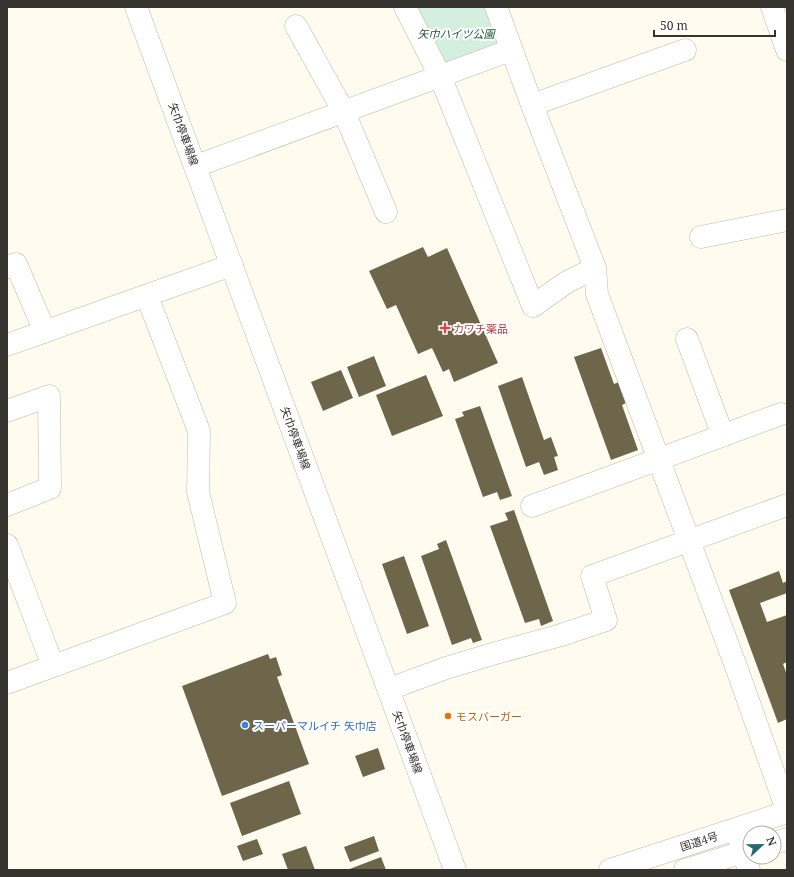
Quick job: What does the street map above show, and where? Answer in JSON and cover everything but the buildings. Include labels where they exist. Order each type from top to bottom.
[{"type":"main road","name":"矢巾停車場線","points":[[136,7],[455,870]]},
{"type":"main road","points":[[405,7],[440,76],[533,306],[568,282],[595,268]]},
{"type":"main road","points":[[496,7],[511,50],[595,268],[597,294],[738,672],[787,811]]},
{"type":"main road","points":[[772,7],[787,50]]},
{"type":"main road","points":[[296,26],[344,112],[386,212]]},
{"type":"main road","points":[[196,166],[511,50]]},
{"type":"main road","points":[[532,105],[685,50]]},
{"type":"main road","points":[[702,237],[787,220]]},
{"type":"main road","points":[[7,267],[16,264],[44,332]]},
{"type":"main road","points":[[7,345],[147,296],[232,264]]},
{"type":"main road","points":[[7,683],[225,603],[198,492],[199,431],[147,296]]},
{"type":"main road","points":[[687,339],[722,436]]},
{"type":"main road","points":[[7,411],[49,396],[50,488],[7,504]]},
{"type":"main road","points":[[532,506],[780,414]]},
{"type":"main road","points":[[388,690],[446,668],[558,636],[606,620],[592,576],[787,505]]},
{"type":"main road","points":[[7,545],[15,591],[54,666]]},
{"type":"main road","name":"国道4号","points":[[610,870],[787,811]]},
{"type":"main road","points":[[736,829],[742,845]]},
{"type":"main road","points":[[685,870],[742,859]]},
{"type":"green space","name":"矢巾ハイツ公園","points":[[416,7],[489,7],[503,41],[442,65]]},
{"type":"place","name":"カワチ薬品","points":[[445,328]]},
{"type":"place","name":"モスバーガー","points":[[448,716]]},
{"type":"place","name":"スーパーマルイチ 矢巾店","points":[[245,725]]}]
